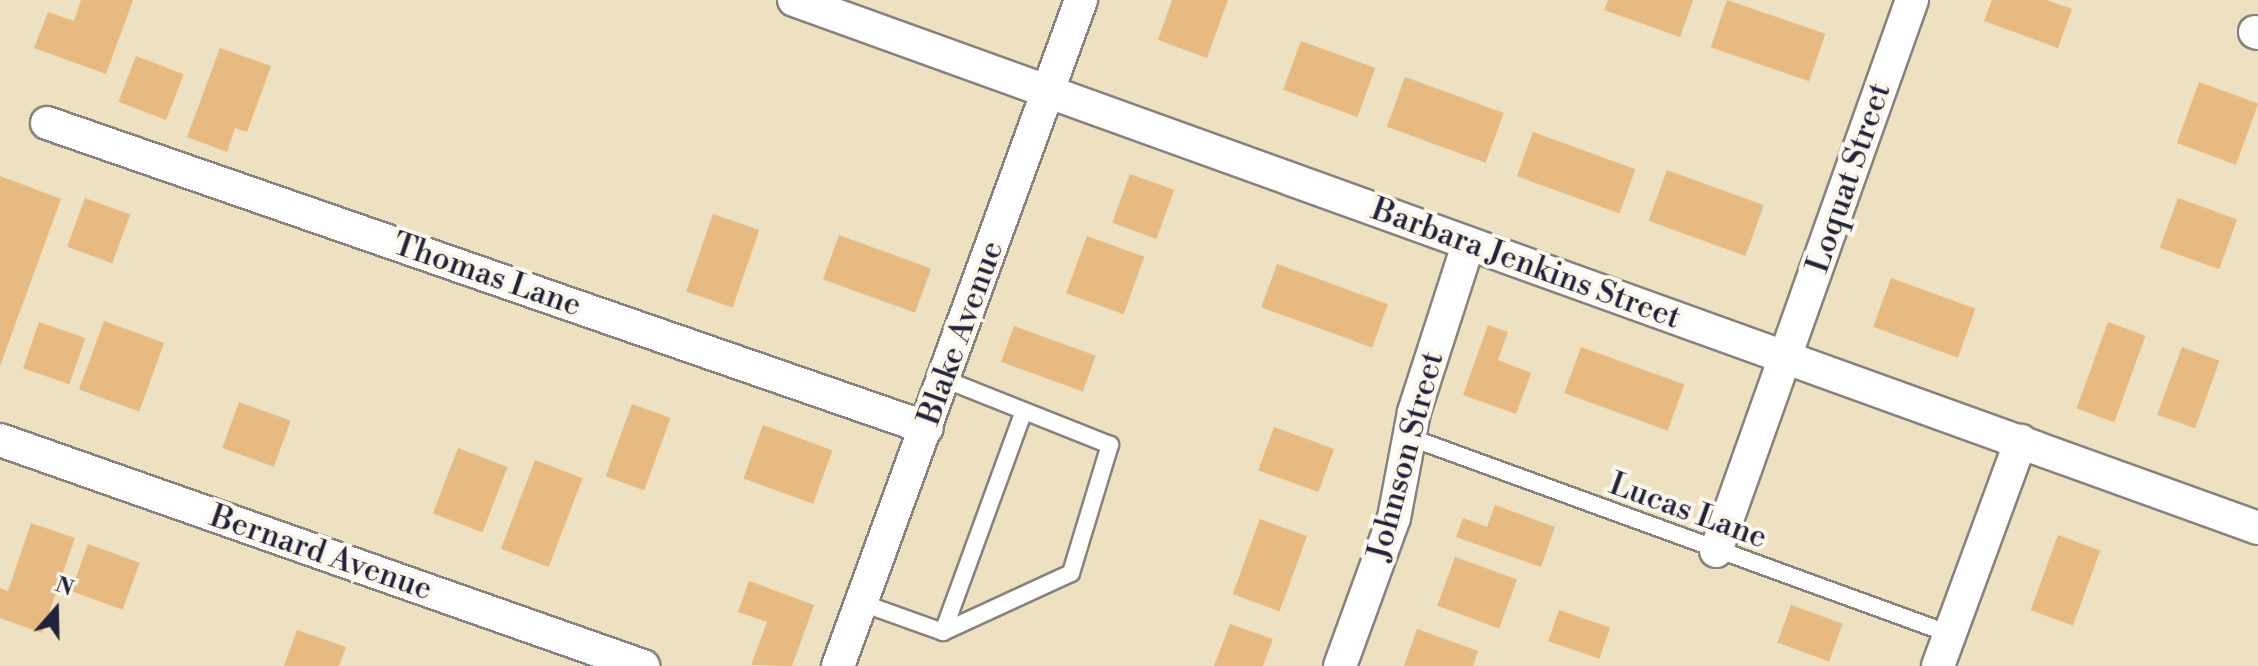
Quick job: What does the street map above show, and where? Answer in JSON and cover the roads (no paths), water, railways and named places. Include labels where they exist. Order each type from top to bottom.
[{"type":"street","name":"Barbara Jenkins Street","points":[[794,0],[2258,528]]},
{"type":"street","name":"Blake Avenue","points":[[838,666],[1081,0]]},
{"type":"street","name":"Loquat Street","points":[[1716,551],[1912,0]]},
{"type":"street","name":"Thomas Lane","points":[[47,123],[927,428]]},
{"type":"street","name":"Johnson Street","points":[[1340,666],[1394,518],[1409,437],[1468,245]]},
{"type":"street","name":"Bernard Avenue","points":[[0,440],[643,666]]},
{"type":"street","points":[[1938,666],[2021,441]]},
{"type":"lane","points":[[862,603],[943,632],[1071,573],[1110,445],[944,379]]},
{"type":"lane","points":[[943,632],[1024,411]]},
{"type":"lane","name":"Lucas Lane","points":[[1409,437],[1950,634]]}]
